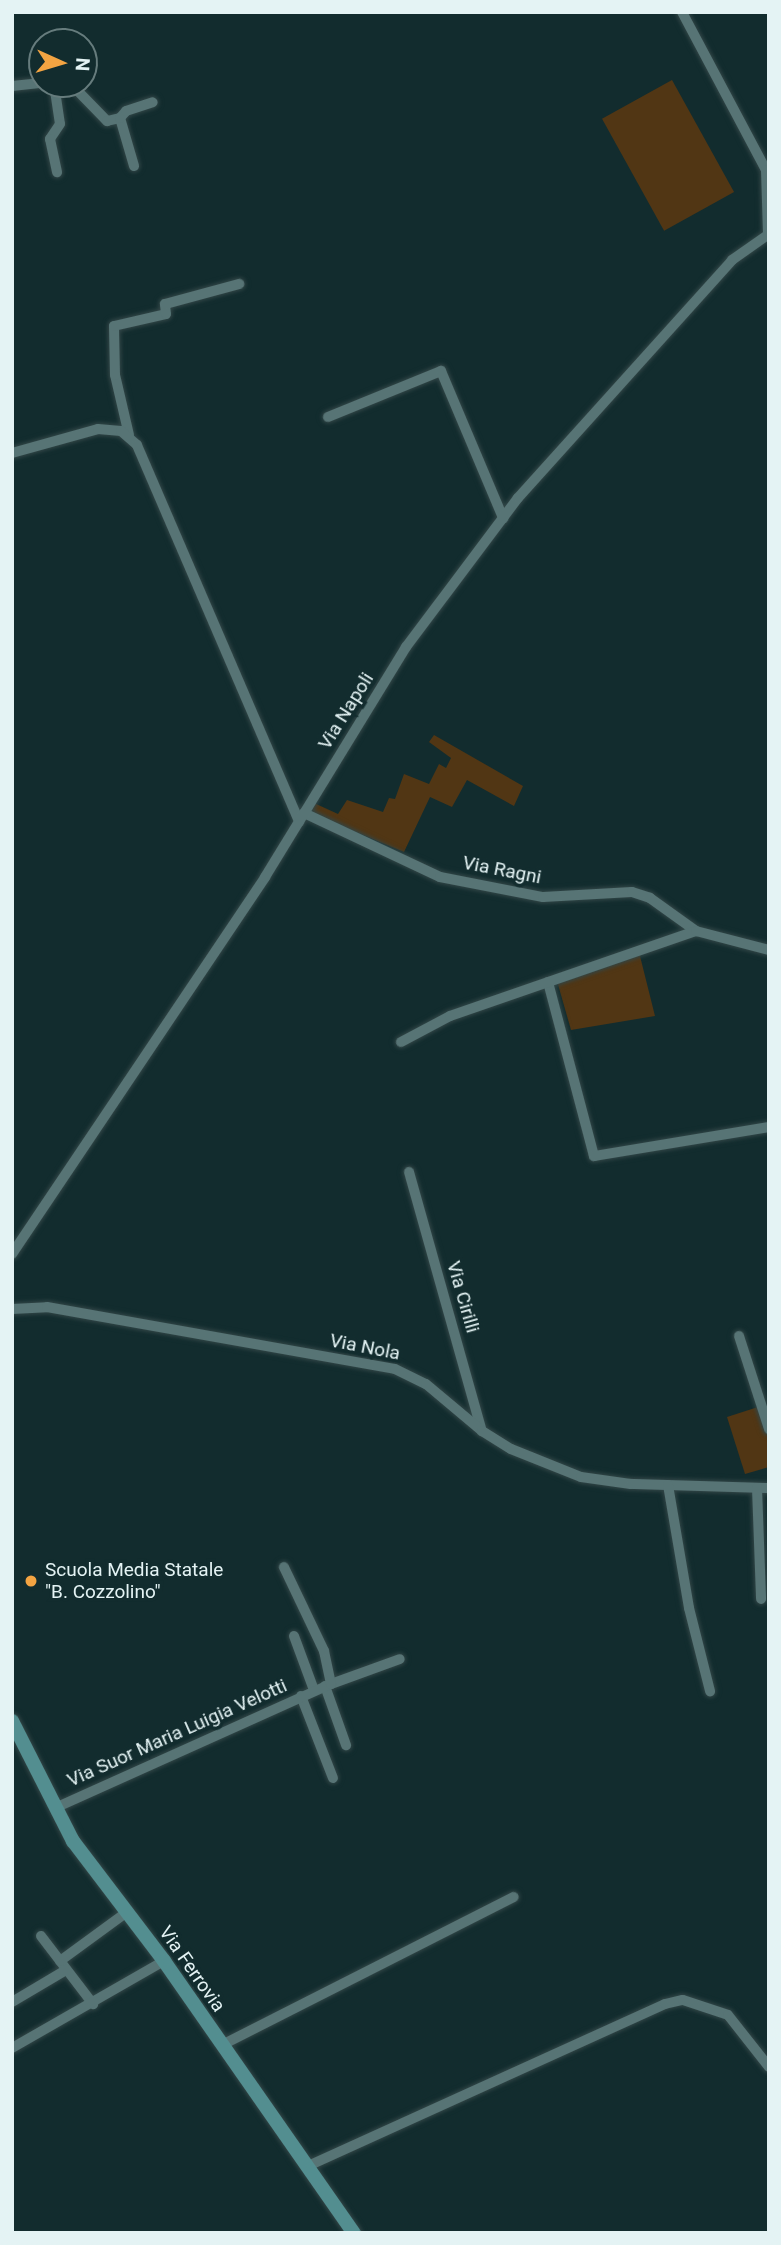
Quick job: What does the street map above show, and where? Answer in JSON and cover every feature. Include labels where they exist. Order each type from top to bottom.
[{"type":"main road","name":"Via Ferrovia","points":[[12,1721],[73,1841],[164,1961],[354,2233]]},
{"type":"street","points":[[682,12],[766,170],[769,234]]},
{"type":"street","points":[[57,98],[60,115],[50,139],[57,172]]},
{"type":"street","points":[[85,98],[107,121],[120,118],[126,111],[153,102]]},
{"type":"street","points":[[120,118],[134,166]]},
{"type":"street","name":"Via Napoli","points":[[12,1254],[301,818],[406,647],[503,518],[732,260],[769,234]]},
{"type":"street","points":[[239,284],[164,304],[166,314],[114,327],[116,375],[130,435],[301,818]]},
{"type":"street","points":[[328,417],[441,370],[503,518]]},
{"type":"street","points":[[12,453],[83,431],[112,430],[130,435]]},
{"type":"street","name":"Via Ragni","points":[[301,818],[440,877],[543,897],[632,892],[650,898],[696,931],[769,950]]},
{"type":"street","points":[[401,1042],[450,1016],[696,931]]},
{"type":"street","points":[[548,982],[594,1157],[769,1127]]},
{"type":"street","name":"Via Cirilli","points":[[409,1172],[482,1432]]},
{"type":"street","name":"Via Nola","points":[[12,1309],[47,1307],[395,1369],[426,1384],[482,1432],[528,1458],[581,1477],[668,1485],[769,1488]]},
{"type":"street","points":[[739,1336],[769,1429]]},
{"type":"street","points":[[668,1485],[689,1608],[710,1691]]},
{"type":"street","points":[[757,1488],[761,1599]]},
{"type":"street","points":[[284,1567],[324,1651],[323,1687]]},
{"type":"street","points":[[294,1636],[323,1687],[346,1745]]},
{"type":"street","name":"Via Suor Maria Luigia Velotti","points":[[55,1808],[301,1696],[400,1659]]},
{"type":"street","points":[[301,1696],[333,1778]]},
{"type":"street","points":[[222,2045],[514,1897]]},
{"type":"street","points":[[12,2002],[63,1965],[127,1912]]},
{"type":"street","points":[[41,1936],[93,2004]]},
{"type":"street","points":[[12,2048],[164,1961]]},
{"type":"street","points":[[308,2166],[665,2004],[683,2000],[728,2015],[769,2067]]},
{"type":"shaded area","points":[[672,80],[734,192],[664,231],[602,119]]},
{"type":"shaded area","points":[[434,735],[523,786],[514,806],[467,780],[452,807],[430,797],[404,852],[308,812],[314,803],[338,814],[347,800],[383,812],[389,798],[395,799],[404,774],[429,784],[439,764],[446,768],[451,758],[429,742]]},
{"type":"shaded area","points":[[639,952],[655,1016],[571,1030],[557,981]]},
{"type":"shaded area","points":[[758,1407],[769,1440],[769,1467],[745,1474],[727,1417]]},
{"type":"place","name":"Scuola Media Statale \"B. Cozzolino\"","points":[[31,1581]]}]
